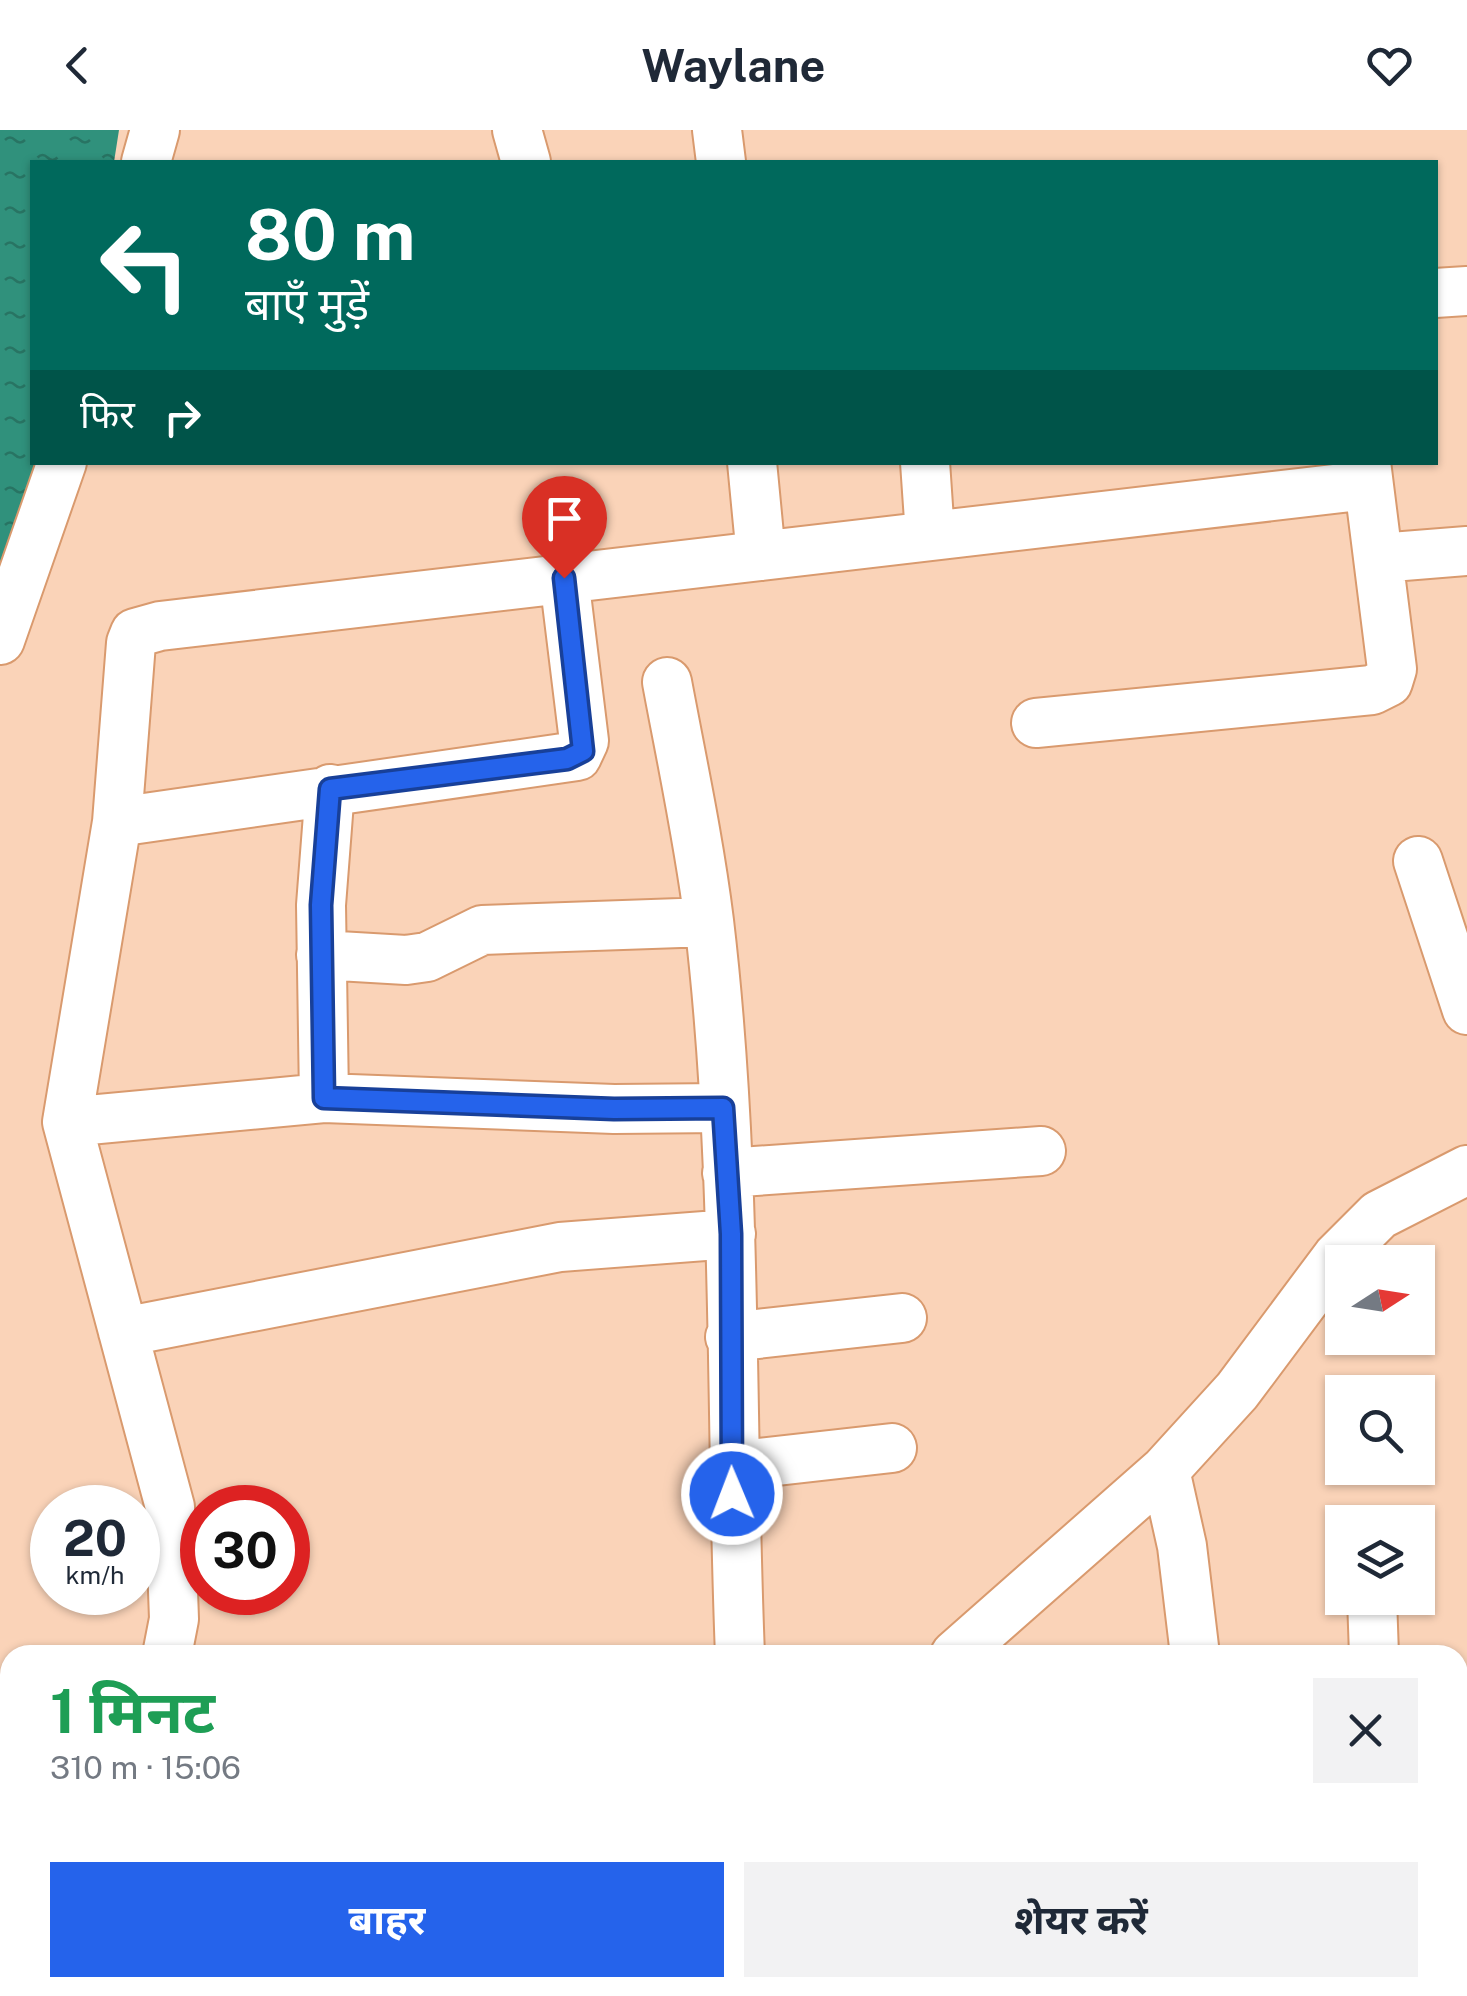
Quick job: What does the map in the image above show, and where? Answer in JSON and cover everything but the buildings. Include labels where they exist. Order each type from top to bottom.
[{"type":"street","points":[[147,160],[155,130]]},
{"type":"street","points":[[517,130],[525,160]]},
{"type":"street","points":[[717,130],[720,160]]},
{"type":"street","points":[[1438,293],[1467,291]]},
{"type":"street","points":[[0,640],[61,465]]},
{"type":"street","points":[[752,465],[761,556]]},
{"type":"street","points":[[926,465],[930,535]]},
{"type":"street","points":[[169,1645],[174,1618],[170,1507],[67,1122],[117,822],[131,643],[142,629],[930,535],[1367,474],[1392,669],[1388,682],[1372,690],[1036,723]]},
{"type":"street","points":[[1379,558],[1467,551]]},
{"type":"street","points":[[117,822],[330,789],[567,759],[583,751],[564,578]]},
{"type":"street","points":[[667,682],[709,922],[731,1234],[732,1466],[740,1645]]},
{"type":"street","points":[[324,1098],[322,954],[330,789]]},
{"type":"street","points":[[1418,861],[1467,1010]]},
{"type":"street","points":[[322,954],[406,960],[427,957],[482,930],[709,922]]},
{"type":"street","points":[[67,1122],[261,1100],[324,1098],[614,1109],[723,1108]]},
{"type":"street","points":[[727,1173],[1041,1151]]},
{"type":"street","points":[[978,1645],[1165,1470],[1237,1391],[1336,1257],[1379,1215],[1467,1170]]},
{"type":"street","points":[[123,1332],[560,1248],[731,1234]]},
{"type":"street","points":[[730,1337],[902,1318]]},
{"type":"street","points":[[732,1466],[892,1448]]},
{"type":"street","points":[[1165,1470],[1182,1546],[1194,1645]]},
{"type":"street","points":[[1373,1615],[1374,1645]]},
{"type":"water","points":[[0,130],[119,130],[114,160],[30,160],[30,465],[45,465],[0,594]]},
{"type":"route","points":[[564,578],[583,751],[567,759],[485,766],[330,789],[321,905],[324,1098],[614,1109],[723,1108],[731,1234],[732,1494]]}]
